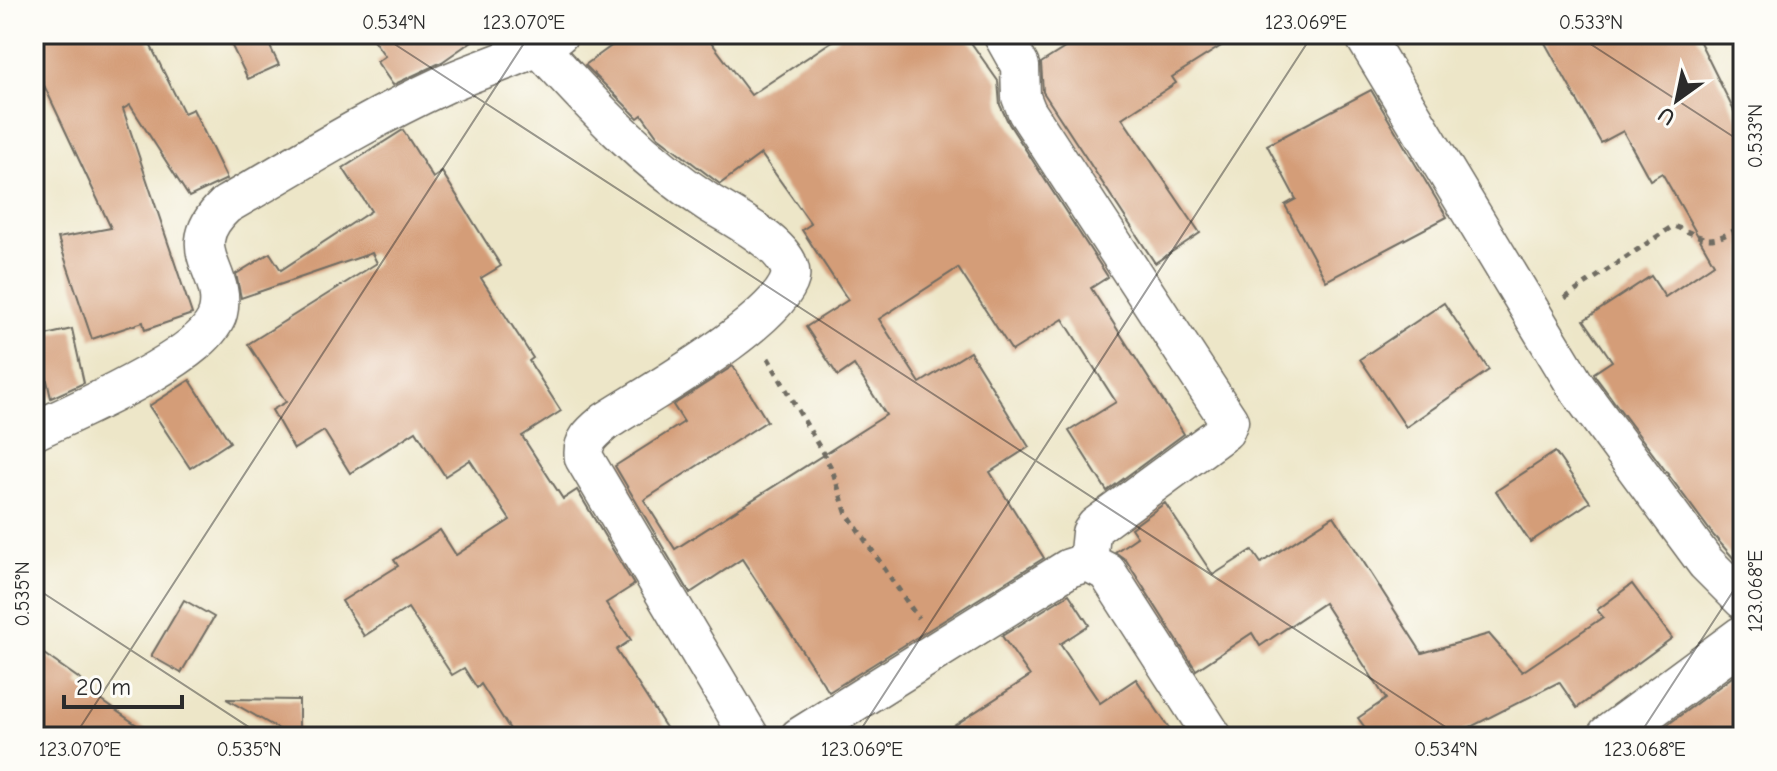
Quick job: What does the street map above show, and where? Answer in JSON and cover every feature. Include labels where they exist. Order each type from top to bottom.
[{"type":"street","points":[[1002,34],[1020,66],[1021,97],[1027,112],[1229,421],[1225,431],[1096,526],[1091,533],[1088,562]]},
{"type":"street","points":[[1363,34],[1577,388],[1697,551],[1743,600]]},
{"type":"street","points":[[34,431],[125,387],[174,358],[210,329],[219,311],[204,234],[212,218],[226,205],[442,85],[549,40],[627,142],[785,255],[791,267],[790,279],[779,298],[750,326],[605,422],[583,449],[584,458],[750,737]]},
{"type":"street","points":[[799,737],[1069,568],[1088,562],[1107,572],[1213,737]]},
{"type":"street","points":[[1609,737],[1743,638]]},
{"type":"path","points":[[1534,319],[1663,230],[1673,226],[1700,239],[1717,240],[1743,226]]},
{"type":"path","points":[[750,326],[832,469],[846,512],[940,651]]},
{"type":"building","points":[[34,34],[145,34],[184,113],[193,109],[227,179],[189,197],[130,105],[123,109],[192,314],[145,330],[143,322],[92,339],[58,238],[111,228],[34,64]]},
{"type":"building","points":[[226,34],[264,34],[279,65],[248,79]]},
{"type":"building","points":[[369,34],[482,34],[442,62],[393,85],[377,62],[385,56]]},
{"type":"building","points":[[628,34],[705,34],[751,95],[843,34],[965,34],[998,81],[1000,105],[1009,124],[1108,277],[1091,288],[1184,434],[1107,491],[1069,431],[1116,402],[1063,319],[1012,351],[958,268],[879,319],[920,383],[970,352],[1029,447],[990,472],[1044,558],[829,692],[742,559],[690,593],[615,466],[684,422],[673,405],[733,366],[767,421],[644,500],[675,549],[886,415],[854,365],[838,376],[806,327],[848,300],[802,230],[811,224],[761,154],[720,184],[658,137],[642,115],[638,118],[585,65]]},
{"type":"building","points":[[1087,34],[1240,34],[1172,77],[1176,83],[1122,118],[1200,233],[1155,263],[1043,92],[1041,63]]},
{"type":"building","points":[[1540,34],[1696,34],[1743,129],[1743,569],[1714,536],[1595,376],[1594,373],[1612,361],[1584,320],[1651,276],[1665,297],[1714,264],[1662,173],[1650,180],[1623,131],[1601,143]]},
{"type":"building","points":[[1371,90],[1447,217],[1326,281],[1285,205],[1296,199],[1267,145]]},
{"type":"building","points":[[403,130],[433,178],[442,172],[501,266],[481,278],[533,358],[529,361],[561,411],[522,436],[563,499],[577,490],[634,585],[606,603],[631,640],[616,650],[672,737],[515,737],[481,684],[477,688],[464,668],[452,675],[408,608],[364,636],[342,601],[398,566],[394,560],[440,530],[456,555],[510,520],[470,460],[445,476],[416,431],[350,473],[324,431],[294,449],[272,410],[286,402],[248,344],[377,263],[372,253],[241,298],[236,274],[270,253],[281,270],[371,211],[343,168]]},
{"type":"building","points":[[1444,303],[1489,370],[1406,427],[1360,359]]},
{"type":"building","points":[[72,329],[84,383],[51,398],[37,337]]},
{"type":"building","points":[[190,380],[230,442],[190,468],[149,406]]},
{"type":"building","points":[[1555,452],[1590,502],[1530,542],[1496,491]]},
{"type":"building","points":[[1165,503],[1213,575],[1252,550],[1261,563],[1334,516],[1422,653],[1489,634],[1522,672],[1603,617],[1597,610],[1632,584],[1672,638],[1577,708],[1559,682],[1451,737],[1372,737],[1358,718],[1386,699],[1324,603],[1260,646],[1252,633],[1196,670],[1126,560],[1115,552],[1137,537],[1131,528]]},
{"type":"building","points":[[1069,594],[1089,625],[1060,644],[1100,703],[1136,679],[1175,737],[937,737],[1030,676],[1002,636]]},
{"type":"building","points":[[184,600],[214,617],[181,673],[151,656]]},
{"type":"building","points":[[34,647],[81,680],[78,684],[154,737],[34,737]]},
{"type":"building","points":[[1743,669],[1743,737],[1651,737]]},
{"type":"building","points":[[226,699],[299,700],[299,737],[293,737]]}]
